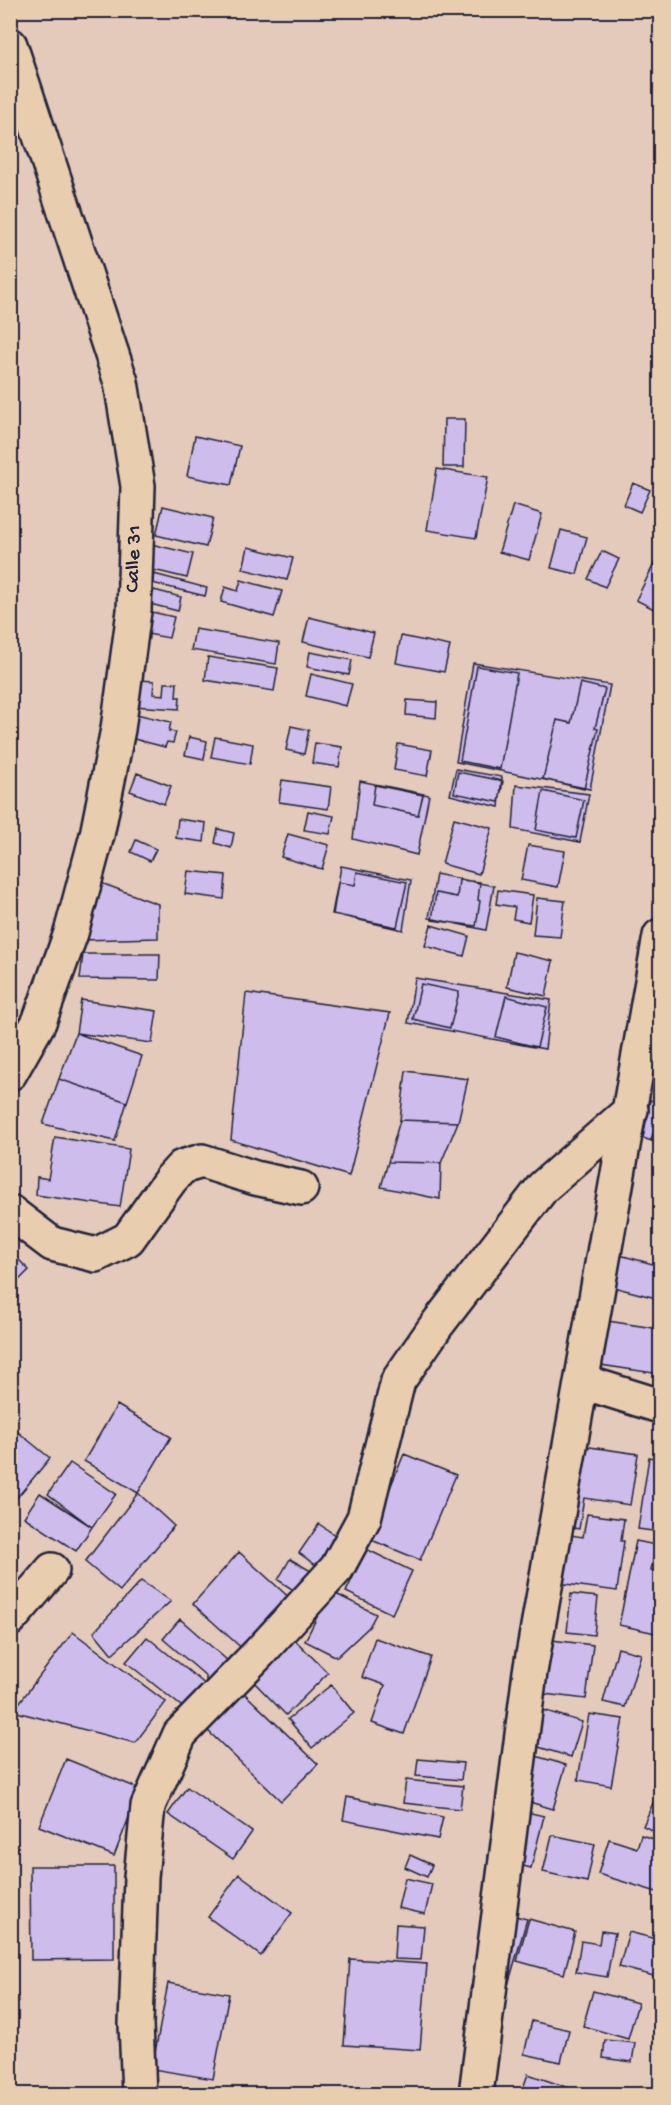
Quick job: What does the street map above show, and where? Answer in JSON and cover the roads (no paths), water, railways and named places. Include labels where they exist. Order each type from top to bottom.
[{"type":"street","name":"Calle 31","points":[[10,45],[121,382],[138,486],[134,611],[118,729],[97,835],[71,933],[39,1022],[10,1073]]},
{"type":"street","points":[[476,2094],[530,1672],[660,936]]},
{"type":"street","points":[[139,2094],[136,2024],[141,1877],[148,1806],[180,1734],[337,1568],[364,1518],[398,1381],[436,1326],[543,1187],[631,1110]]},
{"type":"street","points":[[10,1212],[52,1244],[96,1255],[128,1239],[182,1167],[202,1161],[255,1178],[301,1188]]},
{"type":"street","points":[[583,1382],[660,1406]]},
{"type":"street","points":[[10,1619],[52,1569]]}]
